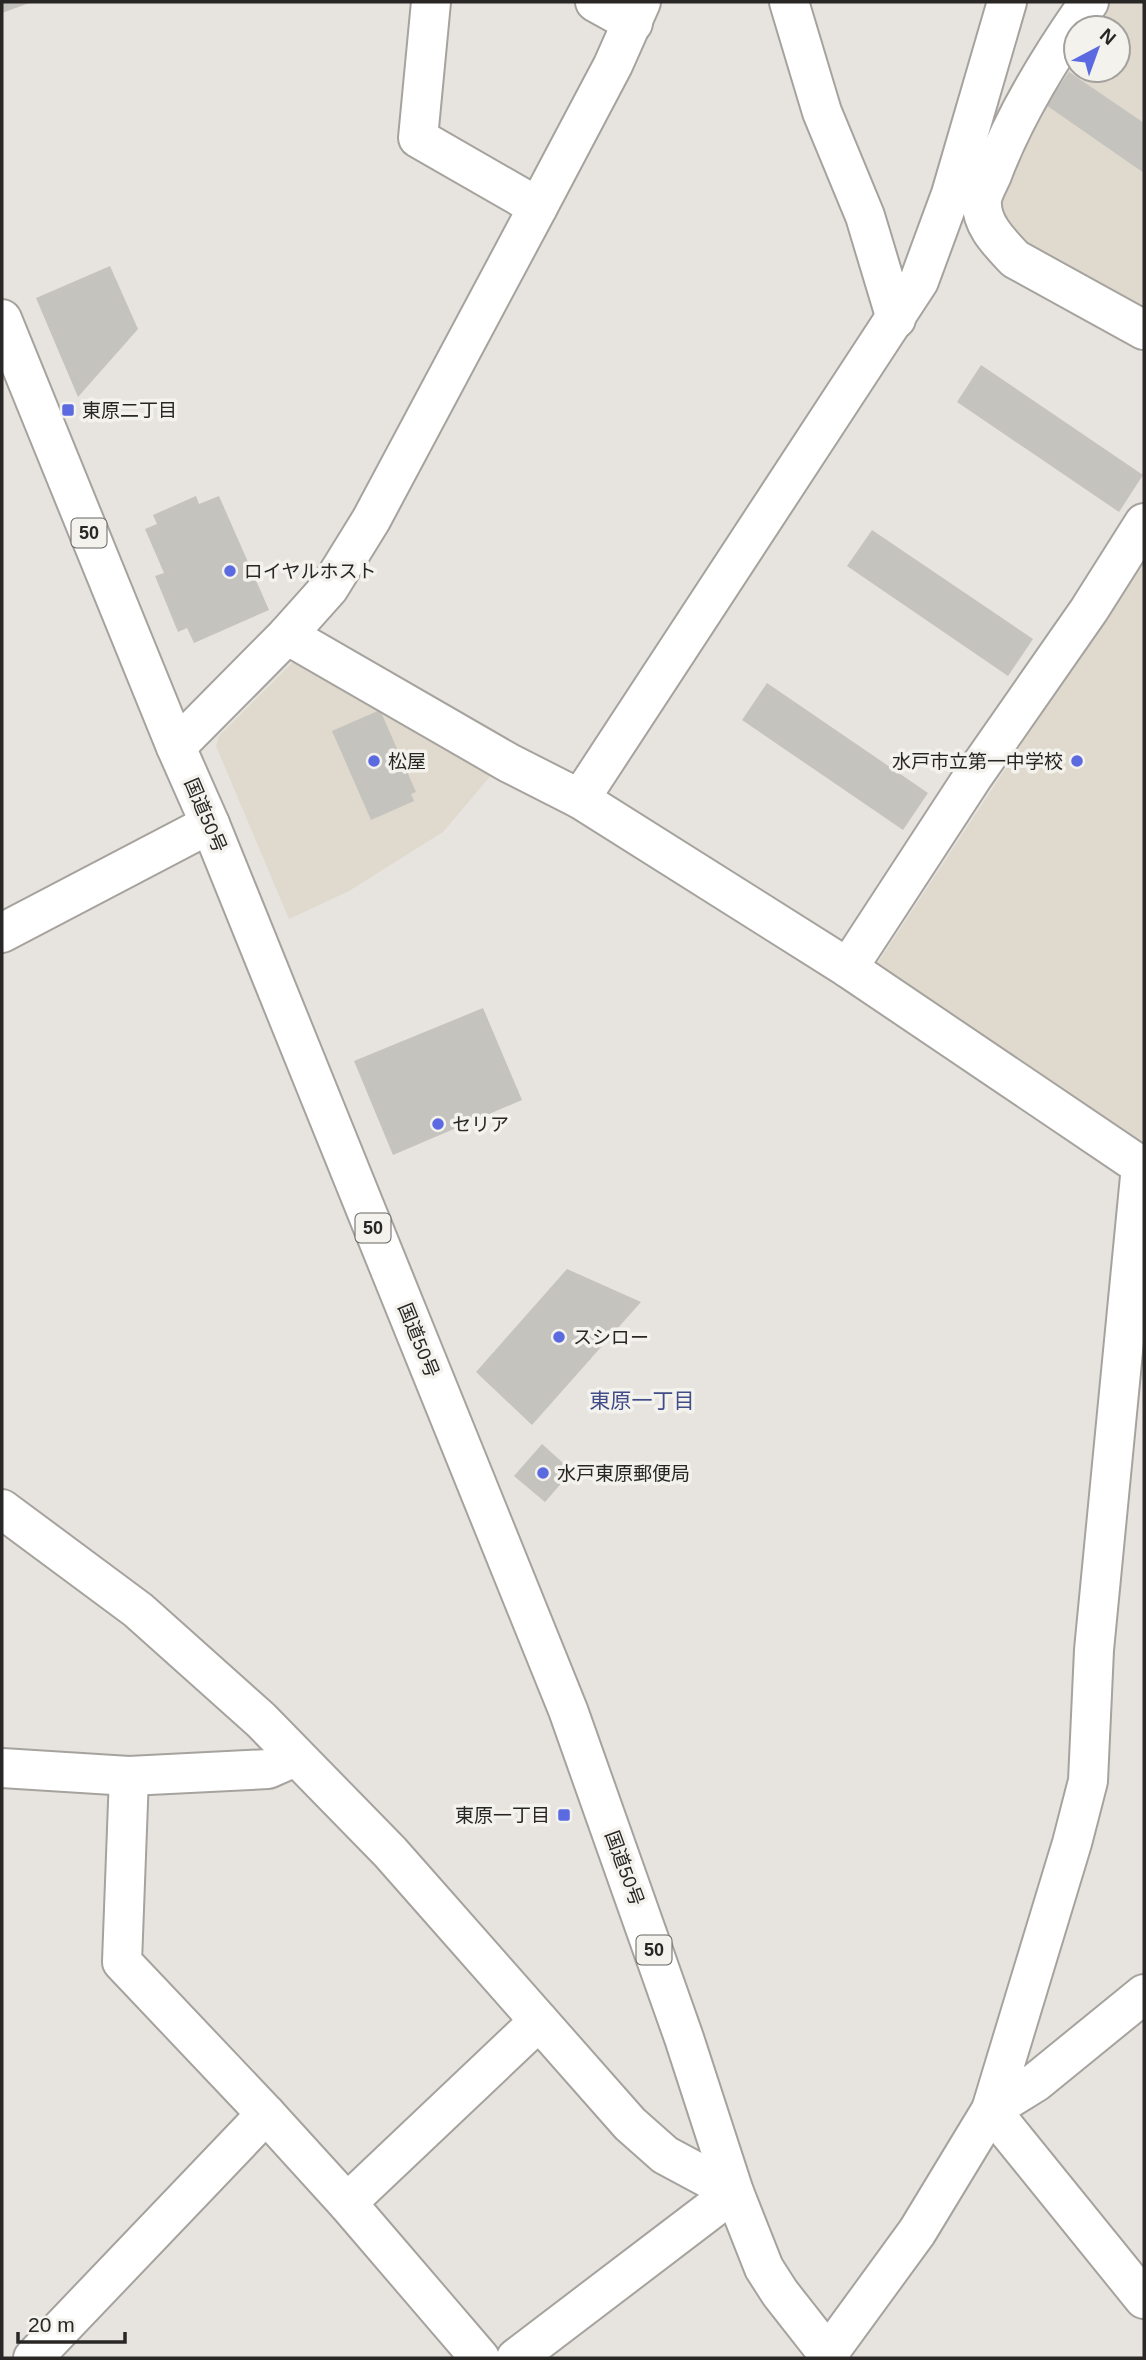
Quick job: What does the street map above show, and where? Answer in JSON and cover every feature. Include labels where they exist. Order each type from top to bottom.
[{"type":"main road","points":[[431,2],[418,138],[538,207]]},
{"type":"main road","points":[[176,747],[287,635],[329,588],[371,520],[538,207],[637,12],[595,2]]},
{"type":"main road","points":[[789,2],[822,112],[864,216],[896,319]]},
{"type":"main road","points":[[580,799],[919,281],[951,194],[1007,2]]},
{"type":"main road","points":[[1089,2],[1063,38],[1001,151],[982,199],[985,221],[998,241],[1015,259],[1144,330]]},
{"type":"main road","name":"国道50号","points":[[2,320],[210,824],[568,1710],[680,2024],[733,2192],[764,2268],[780,2293],[830,2356]]},
{"type":"main road","points":[[848,968],[1144,523]]},
{"type":"main road","points":[[287,635],[509,762],[580,799],[848,968],[1143,1167],[1094,1650],[1088,1781],[1072,1843],[991,2110],[917,2232],[830,2356]]},
{"type":"main road","points":[[2,933],[210,824]]},
{"type":"main road","points":[[2,1509],[138,1610],[261,1720],[390,1852],[630,2124],[665,2154],[733,2192],[516,2358]]},
{"type":"main road","points":[[2,1768],[129,1776],[268,1769],[295,1757]]},
{"type":"main road","points":[[129,1776],[122,1962],[347,2203],[480,2358]]},
{"type":"main road","points":[[991,2110],[1036,2082],[1144,1994]]},
{"type":"main road","points":[[347,2203],[539,2021]]},
{"type":"main road","points":[[991,2110],[1144,2299]]},
{"type":"main road","points":[[33,2358],[266,2114]]},
{"type":"shaded area","points":[[1110,2],[1144,2],[1144,312],[1022,245],[999,217],[1004,174],[1062,76],[1062,84],[1132,84],[1132,14],[1102,14]]},
{"type":"shaded area","name":"水戸市立第一中学校","points":[[1144,558],[1144,1146],[877,964]]},
{"type":"shaded area","points":[[301,654],[499,766],[443,832],[349,891],[289,919],[216,746],[219,736]]},
{"type":"building","points":[[2,2],[32,2],[2,13]]},
{"type":"building","points":[[1062,82],[1087,84],[1144,123],[1144,173],[1046,105]]},
{"type":"building","points":[[110,266],[138,329],[78,397],[36,298]]},
{"type":"building","points":[[981,365],[1143,475],[1119,512],[957,402]]},
{"type":"building","points":[[196,496],[199,504],[219,496],[269,610],[194,643],[187,628],[178,632],[155,576],[164,573],[145,529],[157,524],[153,515]]},
{"type":"building","points":[[872,530],[1033,639],[1008,676],[847,566]]},
{"type":"building","points":[[767,683],[928,793],[903,830],[742,720]]},
{"type":"building","name":"松屋","points":[[380,710],[416,792],[411,794],[414,801],[371,820],[332,731]]},
{"type":"building","points":[[483,1008],[522,1100],[393,1155],[354,1061]]},
{"type":"building","name":"スシロー","points":[[567,1269],[641,1302],[532,1425],[476,1372]]},
{"type":"building","points":[[542,1444],[572,1471],[545,1502],[514,1476]]},
{"type":"place","name":"東原二丁目","points":[[68,410]]},
{"type":"place","name":"ロイヤルホスト","points":[[230,571]]},
{"type":"place","name":"松屋","points":[[374,761]]},
{"type":"place","name":"水戸市立第一中学校","points":[[1077,761]]},
{"type":"place","name":"セリア","points":[[438,1124]]},
{"type":"place","name":"スシロー","points":[[559,1337]]},
{"type":"place","name":"水戸東原郵便局","points":[[543,1473]]},
{"type":"place","name":"東原一丁目","points":[[564,1815]]},
{"type":"district","name":"東原一丁目","points":[[642,1401]]}]
